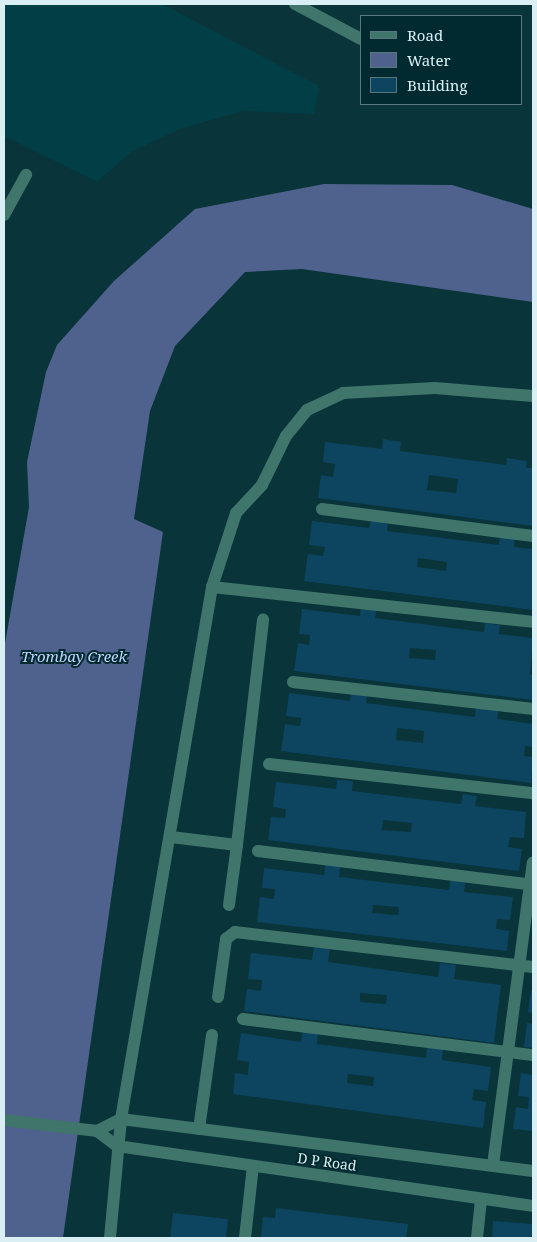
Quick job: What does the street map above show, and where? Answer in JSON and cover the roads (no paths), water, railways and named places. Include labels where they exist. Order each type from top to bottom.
[{"type":"street","points":[[294,4],[360,38]]},
{"type":"street","points":[[4,215],[26,175]]},
{"type":"street","points":[[110,1238],[121,1119],[171,836],[212,587],[236,513],[262,485],[286,436],[307,410],[343,393],[435,388],[533,396]]},
{"type":"street","points":[[322,509],[533,536]]},
{"type":"street","points":[[212,587],[533,622]]},
{"type":"street","points":[[229,904],[264,619]]},
{"type":"street","points":[[293,682],[533,709]]},
{"type":"street","points":[[269,764],[533,793]]},
{"type":"street","points":[[171,836],[237,845]]},
{"type":"street","points":[[258,851],[532,884]]},
{"type":"street","points":[[493,1165],[507,1052],[532,884],[533,863]]},
{"type":"street","points":[[218,997],[226,938],[235,932],[533,967]]},
{"type":"street","points":[[243,1019],[533,1055]]},
{"type":"street","points":[[199,1129],[212,1036]]},
{"type":"street","points":[[91,1130],[121,1119],[533,1171]]},
{"type":"street","points":[[4,1120],[91,1130],[117,1146]]},
{"type":"street","name":"D P Road","points":[[117,1146],[533,1206]]},
{"type":"street","points":[[245,1238],[253,1166]]},
{"type":"street","points":[[477,1238],[481,1199]]},
{"type":"water","name":"Trombay Creek","points":[[324,184],[452,185],[533,209],[533,302],[302,269],[245,272],[175,346],[150,411],[134,519],[163,532],[63,1238],[4,1238],[4,649],[29,507],[27,462],[46,372],[57,345],[114,281],[195,209]]}]
